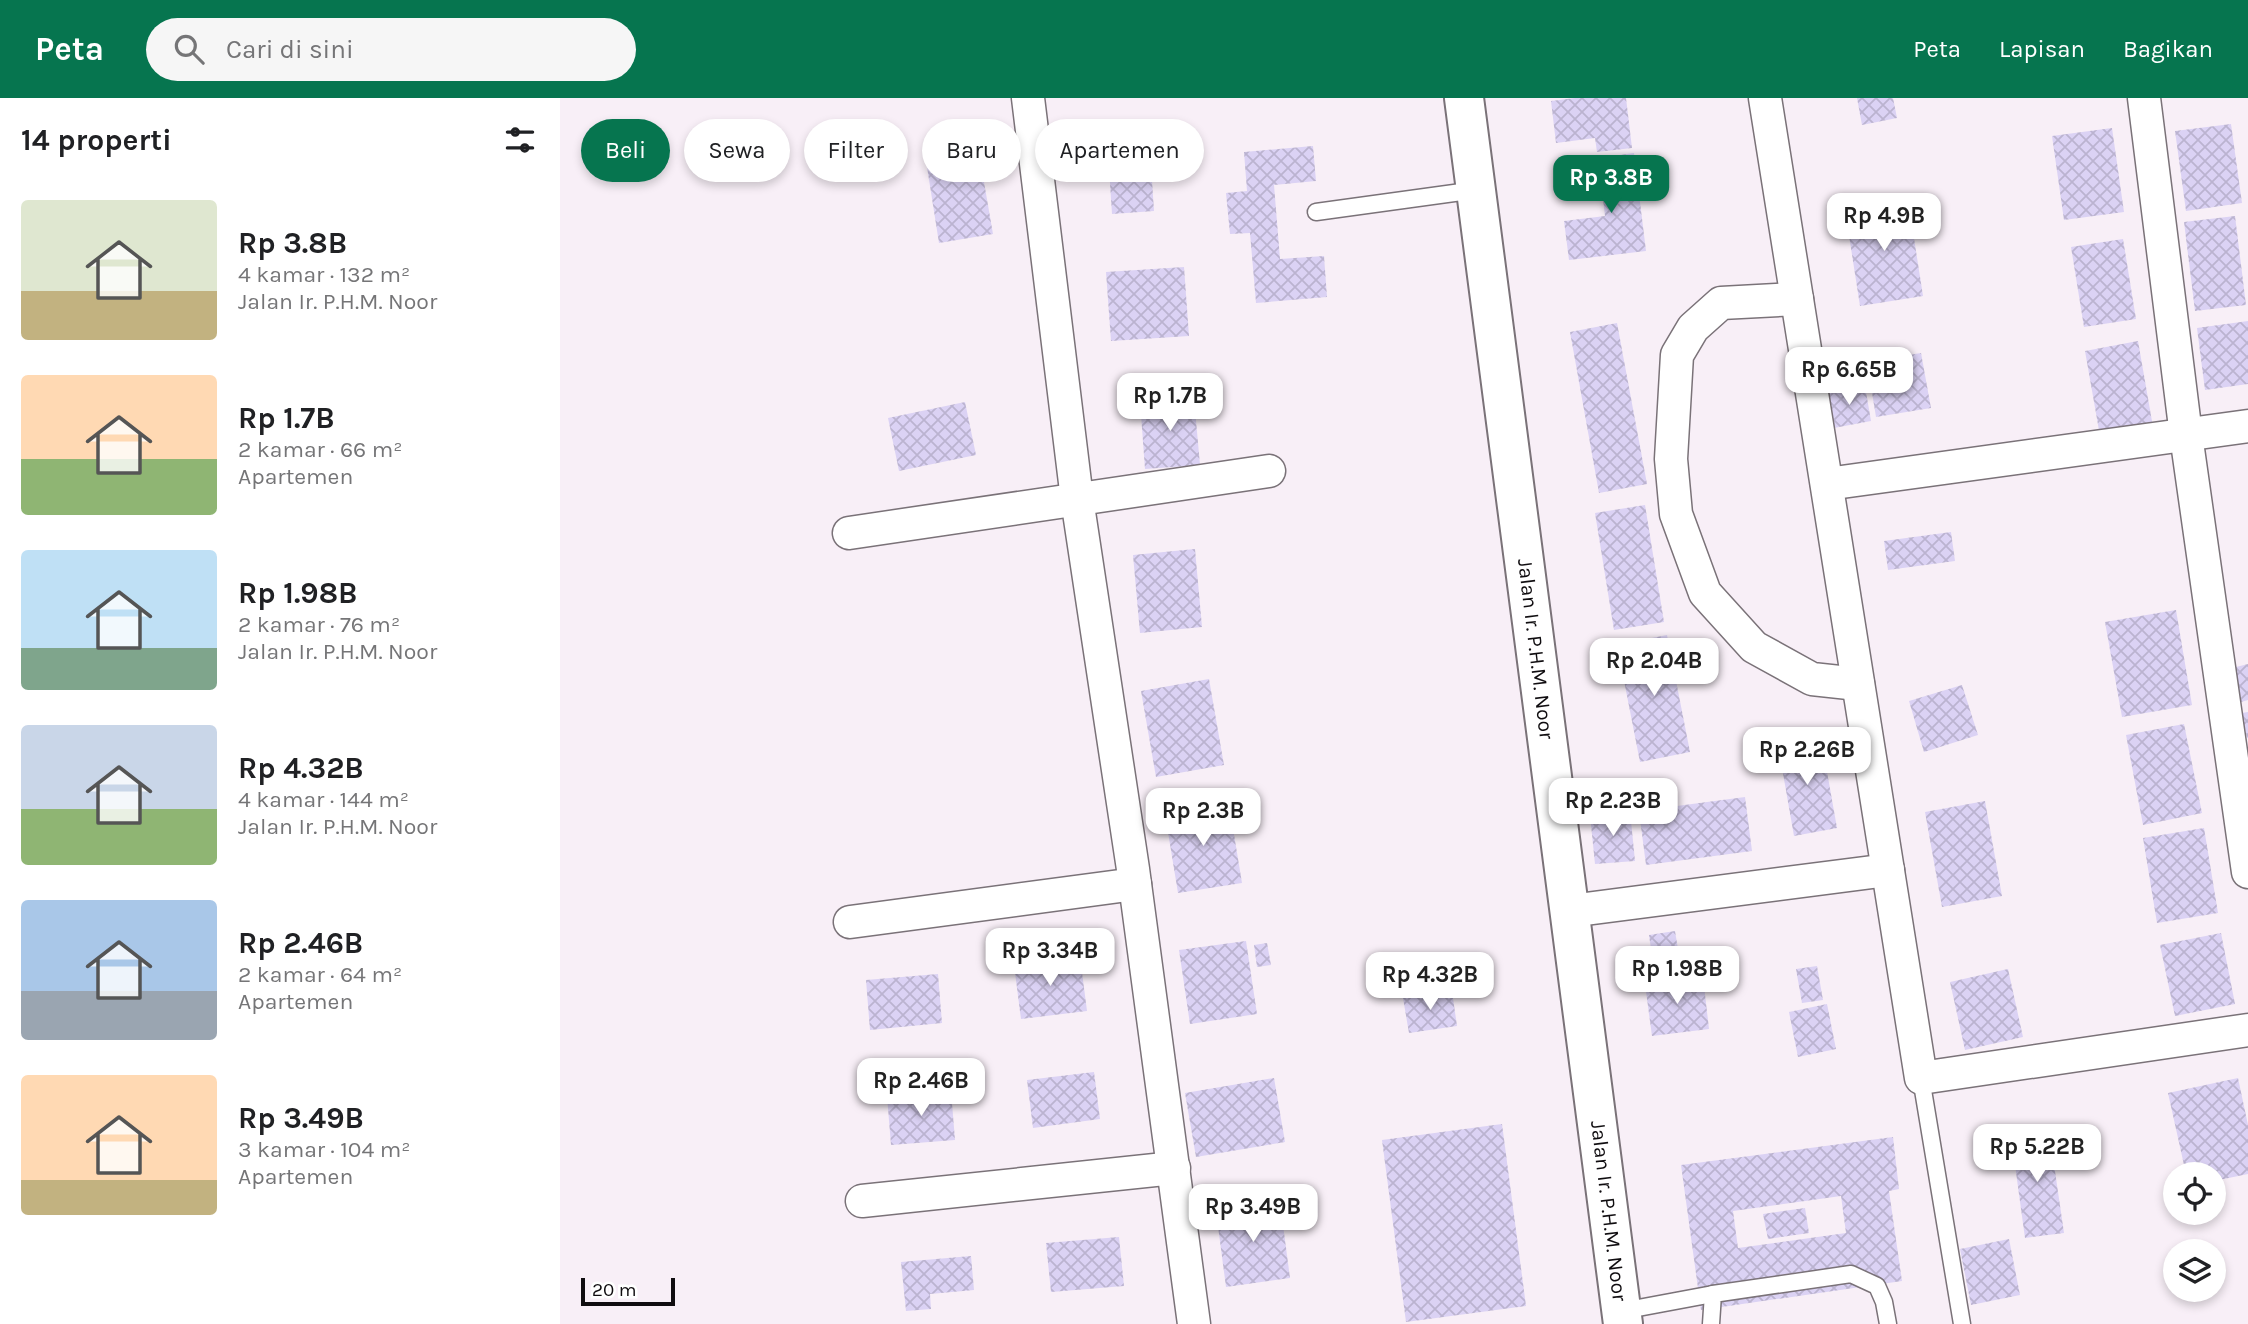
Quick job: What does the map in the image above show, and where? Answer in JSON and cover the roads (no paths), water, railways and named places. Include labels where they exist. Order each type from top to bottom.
[{"type":"main road","name":"Jalan Ir. P.H.M. Noor","points":[[1464,98],[1623,1318]]},
{"type":"street","points":[[1028,98],[1077,499],[1135,884],[1194,1324]]},
{"type":"street","points":[[1765,98],[1922,1078],[2248,1030]]},
{"type":"street","points":[[2144,98],[2186,435],[2248,872]]},
{"type":"street","points":[[1797,299],[1721,303],[1693,328],[1677,355],[1671,459],[1676,514],[1704,593],[1754,647],[1812,679],[1858,684]]},
{"type":"street","points":[[1827,484],[2248,426]]},
{"type":"street","points":[[849,533],[1269,471]]},
{"type":"street","points":[[1570,911],[1888,870]]},
{"type":"street","points":[[850,922],[1135,884]]},
{"type":"street","points":[[862,1201],[1174,1168]]},
{"type":"lane","points":[[1316,212],[1476,190]]},
{"type":"lane","points":[[1922,1078],[1962,1324]]},
{"type":"lane","points":[[1623,1318],[1713,1294],[1851,1274],[1877,1286],[1884,1302],[1888,1324]]},
{"type":"lane","points":[[1711,1324],[1713,1294]]}]
